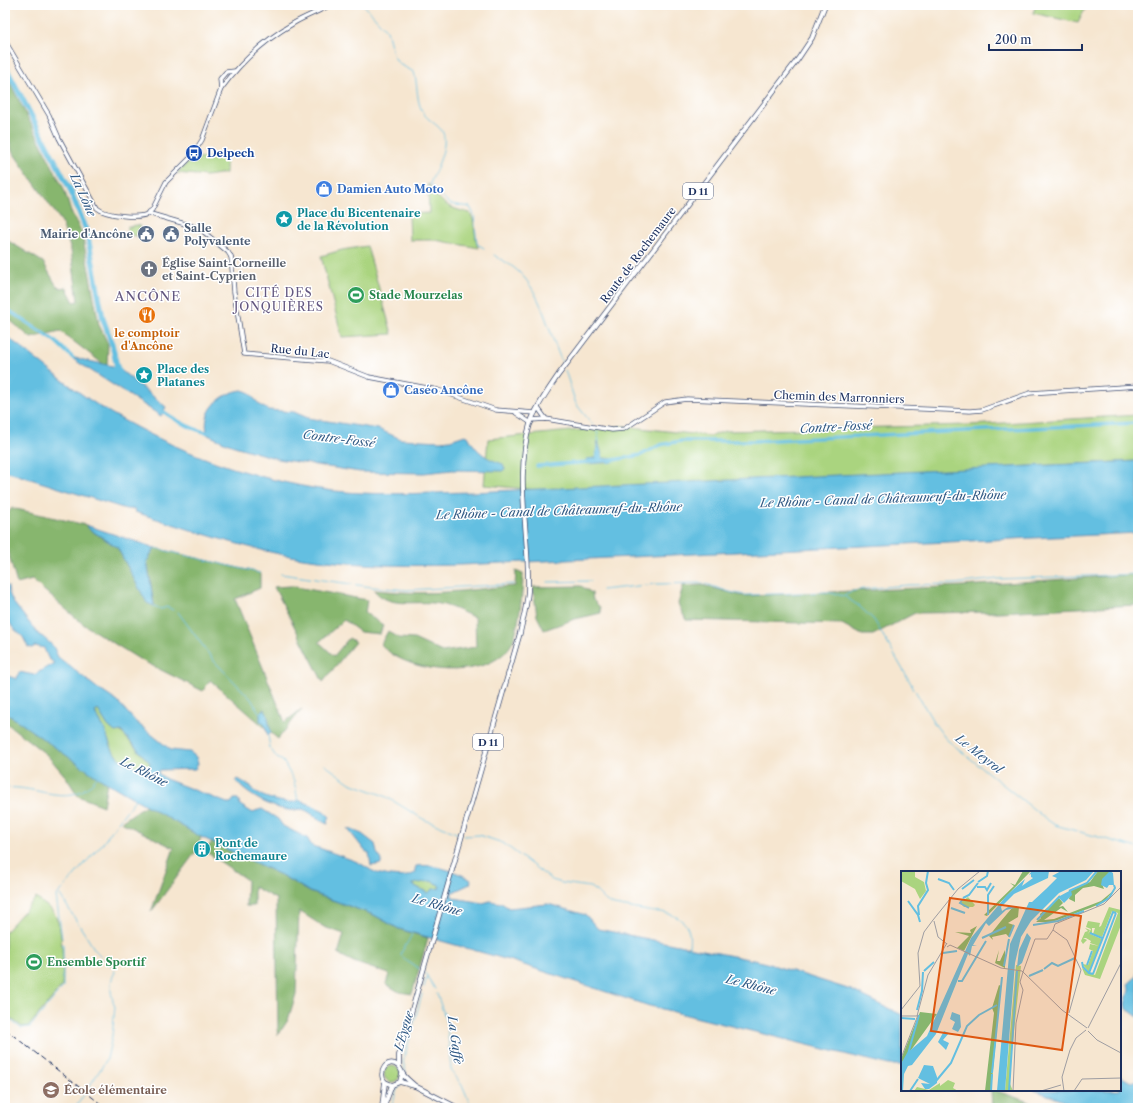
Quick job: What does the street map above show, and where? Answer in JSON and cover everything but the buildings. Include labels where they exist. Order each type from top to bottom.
[{"type":"main road","name":"Route de Rochemaure","points":[[399,1055],[520,632],[526,605],[528,571],[523,480],[526,444],[531,421],[559,374],[798,59],[812,38],[824,5]]},
{"type":"main road","points":[[399,1055],[391,1064],[382,1070],[381,1076],[385,1082],[392,1085],[400,1082],[415,1086],[458,1108]]},
{"type":"main road","points":[[399,1055],[399,1066],[402,1074],[415,1086]]},
{"type":"main road","points":[[391,1064],[399,1066]]},
{"type":"main road","points":[[400,1082],[402,1074]]},
{"type":"main road","points":[[383,1108],[385,1082]]},
{"type":"main road","points":[[383,1108],[392,1085]]},
{"type":"street","points":[[5,41],[49,114],[59,138],[97,208],[104,213],[143,217],[152,212],[166,182],[191,157],[202,140],[221,89],[235,71],[279,32],[330,5]]},
{"type":"street","points":[[221,89],[220,79],[226,72],[235,71]]},
{"type":"street","points":[[230,72],[232,73],[232,76]]},
{"type":"street","points":[[221,83],[226,83]]},
{"type":"street","name":"Rue du Lac","points":[[152,212],[199,228],[231,256],[244,354],[328,361],[370,378],[438,390],[496,410],[535,413]]},
{"type":"street","name":"Chemin des Marronniers","points":[[531,421],[546,419],[604,430],[624,429],[665,402],[687,399],[970,411],[982,410],[1030,393],[1138,386]]},
{"type":"street","points":[[538,408],[546,419]]},
{"type":"street","points":[[515,412],[531,421]]},
{"type":"green space","points":[[1036,5],[1087,5],[1078,23],[1033,13]]},
{"type":"green space","points":[[5,73],[64,189],[71,212],[82,233],[99,325],[108,344],[107,367],[60,331],[31,338],[5,316],[5,239],[43,262],[56,285],[61,288],[66,287],[74,302],[78,301],[71,250],[61,221],[12,151],[5,125]]},
{"type":"green space","points":[[226,157],[226,173],[206,176],[177,173],[192,158]]},
{"type":"green space","points":[[428,184],[445,204],[455,209],[470,213],[473,219],[477,245],[479,248],[435,240],[410,240],[409,214],[429,213]]},
{"type":"green space","points":[[133,225],[141,226],[139,232],[141,237],[127,234],[128,226],[132,227]]},
{"type":"green space","name":"Stade Mourzelas","points":[[367,246],[392,334],[342,337],[321,256],[342,250]]},
{"type":"green space","points":[[1138,415],[1138,461],[538,490],[484,485],[488,439],[622,426],[711,436],[725,431],[970,425]]},
{"type":"green space","points":[[12,508],[86,525],[89,529],[117,547],[147,602],[154,605],[147,560],[155,548],[260,573],[260,588],[235,599],[285,722],[302,709],[278,739],[210,680],[203,691],[139,659],[83,624],[32,580],[17,584],[5,542],[5,517]]},
{"type":"green space","points":[[516,571],[523,574],[517,629],[512,643],[502,656],[486,664],[468,669],[448,670],[428,668],[409,662],[393,654],[381,644],[388,631],[399,638],[414,639],[442,652],[476,647],[475,618],[444,605],[435,603],[406,603],[388,600],[374,590],[436,593],[515,586]]},
{"type":"green space","points":[[1138,574],[1138,605],[998,612],[915,613],[873,635],[862,635],[842,624],[686,620],[678,604],[683,586],[702,585],[743,596],[963,586]]},
{"type":"green space","points":[[291,586],[367,600],[365,613],[383,625],[380,634],[360,632],[344,620],[319,642],[334,656],[349,638],[355,642],[323,682],[274,587]]},
{"type":"green space","points":[[581,586],[592,593],[593,600],[600,607],[601,613],[575,619],[544,630],[537,616],[533,587]]},
{"type":"green space","points":[[98,710],[108,726],[115,731],[120,731],[150,763],[148,770],[122,761],[114,753],[95,711]]},
{"type":"green space","points":[[5,712],[107,782],[103,806],[78,796],[66,777],[47,755],[5,722]]},
{"type":"green space","points":[[146,805],[201,837],[197,850],[151,912],[174,848],[121,822]]},
{"type":"green space","points":[[212,842],[281,875],[310,892],[374,915],[399,929],[428,938],[412,994],[399,992],[386,984],[389,974],[356,963],[338,954],[344,934],[324,927],[299,911],[296,994],[288,1020],[278,1035],[276,899],[254,887],[254,906],[246,906],[247,880],[205,851]]},
{"type":"green space","points":[[431,881],[439,885],[440,888],[433,889],[429,893],[413,885],[413,883]]},
{"type":"green space","name":"Ensemble Sportif","points":[[36,898],[51,910],[58,921],[62,949],[62,986],[29,1026],[22,1027],[5,1014],[5,932]]},
{"type":"green space","points":[[392,1066],[398,1068],[400,1074],[398,1080],[392,1082],[386,1080],[384,1074],[386,1068]]},
{"type":"green space","points":[[991,1091],[997,1091],[1046,1108],[992,1108]]},
{"type":"water","name":"Le Rhône - Canal de Châteauneuf-du-Rhône","points":[[5,335],[87,398],[149,434],[229,467],[313,488],[352,493],[413,494],[1138,461],[1138,533],[461,565],[372,564],[336,562],[295,557],[248,547],[203,534],[135,512],[134,509],[126,509],[5,471]]},
{"type":"water","points":[[70,357],[117,367],[166,407],[161,416]]},
{"type":"water","points":[[242,390],[248,392],[260,405],[268,410],[294,412],[308,418],[378,429],[401,439],[441,441],[450,440],[465,435],[468,436],[478,451],[492,460],[503,464],[505,469],[502,471],[452,470],[424,473],[360,472],[278,459],[231,445],[208,435],[206,426],[207,418],[214,405],[227,395]]},
{"type":"water","points":[[598,441],[603,458],[613,459],[613,462],[587,464],[586,459],[595,458]]},
{"type":"water","points":[[86,525],[155,548],[147,561],[154,606],[147,603],[117,547],[89,529]]},
{"type":"water","points":[[5,585],[8,586],[13,602],[39,635],[53,646],[58,657],[97,688],[118,702],[136,722],[171,750],[190,752],[196,757],[198,764],[195,769],[160,770],[158,773],[166,779],[227,803],[231,803],[234,799],[238,799],[240,805],[253,813],[262,809],[278,819],[283,826],[307,838],[312,846],[355,861],[377,873],[403,877],[416,872],[416,866],[422,865],[452,871],[471,880],[470,884],[451,893],[454,898],[483,903],[490,901],[501,903],[509,908],[548,904],[586,915],[598,929],[763,962],[851,990],[901,1015],[901,1065],[889,1065],[646,1005],[512,961],[399,929],[374,915],[310,892],[281,875],[201,837],[97,777],[5,712],[5,675],[17,679],[19,672],[34,675],[54,663],[48,658],[44,648],[35,646],[32,648],[28,647],[23,637],[12,627],[5,611]],"holes":[[[98,710],[108,726],[115,732],[121,731],[150,763],[148,770],[122,761],[114,753],[104,728],[95,712]],[[431,881],[439,885],[440,888],[433,889],[428,893],[413,884]]]},
{"type":"water","points":[[264,709],[267,713],[271,733],[268,736],[264,723],[260,721],[260,713]]},
{"type":"water","points":[[238,779],[251,786],[253,791],[270,799],[283,802],[295,802],[300,800],[324,811],[330,817],[327,821],[328,824],[305,810],[282,809],[260,800],[240,786],[236,781]]},
{"type":"water","points":[[347,828],[362,834],[375,844],[377,853],[382,860],[381,864],[371,866],[369,853],[365,851]]},
{"type":"water","points":[[1138,966],[1138,1017],[1126,1008],[1125,1004],[1129,990],[1128,984],[1136,977]]},
{"type":"water","points":[[1121,1077],[1131,1082],[1138,1080],[1138,1108],[1083,1108],[1037,1091],[1121,1091]]},
{"type":"waterway","points":[[364,5],[387,31],[394,57],[399,64],[414,72],[422,111],[426,117],[442,131],[444,136],[443,150],[430,184],[450,204],[470,207],[474,215],[477,244],[484,248]]},
{"type":"waterway","name":"La Lône","points":[[5,66],[69,187],[87,232],[103,319],[120,373]]},
{"type":"waterway","points":[[494,255],[513,267],[523,276],[531,287],[538,299],[563,364]]},
{"type":"waterway","name":"Contre-Fossé","points":[[5,308],[55,341],[73,358]]},
{"type":"waterway","points":[[565,370],[576,404],[593,425]]},
{"type":"waterway","name":"Contre-Fossé","points":[[161,410],[172,418],[198,430],[211,433]]},
{"type":"waterway","name":"Contre-Fossé","points":[[608,461],[641,455],[660,445],[681,441],[754,441],[1138,423]]},
{"type":"waterway","points":[[597,431],[599,442]]},
{"type":"waterway","name":"Contre-Fossé","points":[[537,466],[590,462]]},
{"type":"waterway","points":[[155,548],[260,573]]},
{"type":"waterway","points":[[281,574],[372,587],[408,590],[513,584]]},
{"type":"waterway","points":[[602,590],[655,584],[703,583],[730,592],[745,595],[826,592],[844,596],[853,591],[863,589],[908,585],[953,584],[998,579],[1138,574]]},
{"type":"waterway","points":[[548,582],[591,581]]},
{"type":"waterway","name":"Le Meyrol","points":[[844,596],[859,606],[874,620],[934,723],[946,739],[1055,825],[1138,848]]},
{"type":"waterway","points":[[154,606],[161,609],[167,607],[173,610]]},
{"type":"waterway","points":[[178,612],[214,661],[251,699],[260,714]]},
{"type":"waterway","points":[[268,735],[270,748],[277,758],[283,761],[294,781],[298,801]]},
{"type":"waterway","name":"Le Rhône","points":[[90,753],[109,767]]},
{"type":"waterway","points":[[325,765],[350,783],[385,796],[423,819],[461,835]]},
{"type":"waterway","points":[[5,788],[17,788],[66,795],[77,793],[88,787],[97,777]]},
{"type":"waterway","points":[[118,822],[136,798]]},
{"type":"waterway","points":[[65,886],[103,843],[116,825]]},
{"type":"waterway","points":[[464,836],[479,835],[503,843],[552,880],[590,887],[606,901],[614,905],[672,915],[682,921],[687,927],[689,931],[689,947]]},
{"type":"waterway","points":[[62,938],[56,896],[63,889]]},
{"type":"waterway","points":[[60,895],[95,950],[111,966]]},
{"type":"waterway","name":"La Gaffe","points":[[412,934],[401,954],[405,960],[420,969]]},
{"type":"waterway","points":[[5,1016],[21,1028],[30,1027],[63,987],[63,944]]},
{"type":"waterway","points":[[87,1090],[107,1059],[112,1036],[115,1007],[111,990],[111,981],[115,972],[114,970]]},
{"type":"waterway","name":"La Gaffe","points":[[425,973],[435,989]]},
{"type":"waterway","name":"L'Eygue","points":[[424,987],[427,976]]},
{"type":"waterway","name":"L'Eygue","points":[[406,1072],[403,1062],[422,994]]},
{"type":"waterway","name":"La Gaffe","points":[[437,994],[447,1023],[451,1070],[463,1087],[472,1108]]},
{"type":"waterway","name":"L'Eygue","points":[[391,1108],[397,1089],[401,1086]]},
{"type":"waterway","points":[[75,1108],[84,1095]]},
{"type":"railway","points":[[5,1029],[106,1108]]},
{"type":"place","name":"Delpech","points":[[194,153]]},
{"type":"place","name":"Damien Auto Moto","points":[[324,189]]},
{"type":"place","name":"Place du Bicentenaire de la Révolution","points":[[284,219]]},
{"type":"place","name":"Mairie d'Ancône","points":[[146,234]]},
{"type":"place","name":"Salle Polyvalente","points":[[171,234]]},
{"type":"place","name":"Église Saint-Corneille et Saint-Cyprien","points":[[149,269]]},
{"type":"place","name":"Stade Mourzelas","points":[[356,295]]},
{"type":"place","name":"le comptoir d'Ancône","points":[[147,315]]},
{"type":"place","name":"Place des Platanes","points":[[144,375]]},
{"type":"place","name":"Caséo Ancône","points":[[391,390]]},
{"type":"place","name":"Pont de Rochemaure","points":[[202,849]]},
{"type":"place","name":"Ensemble Sportif","points":[[34,962]]},
{"type":"place","name":"École élémentaire","points":[[51,1090]]},
{"type":"district","name":"ANCÔNE","points":[[148,296]]},
{"type":"district","name":"CITÉ DES JONQUIÈRES","points":[[279,300]]}]
